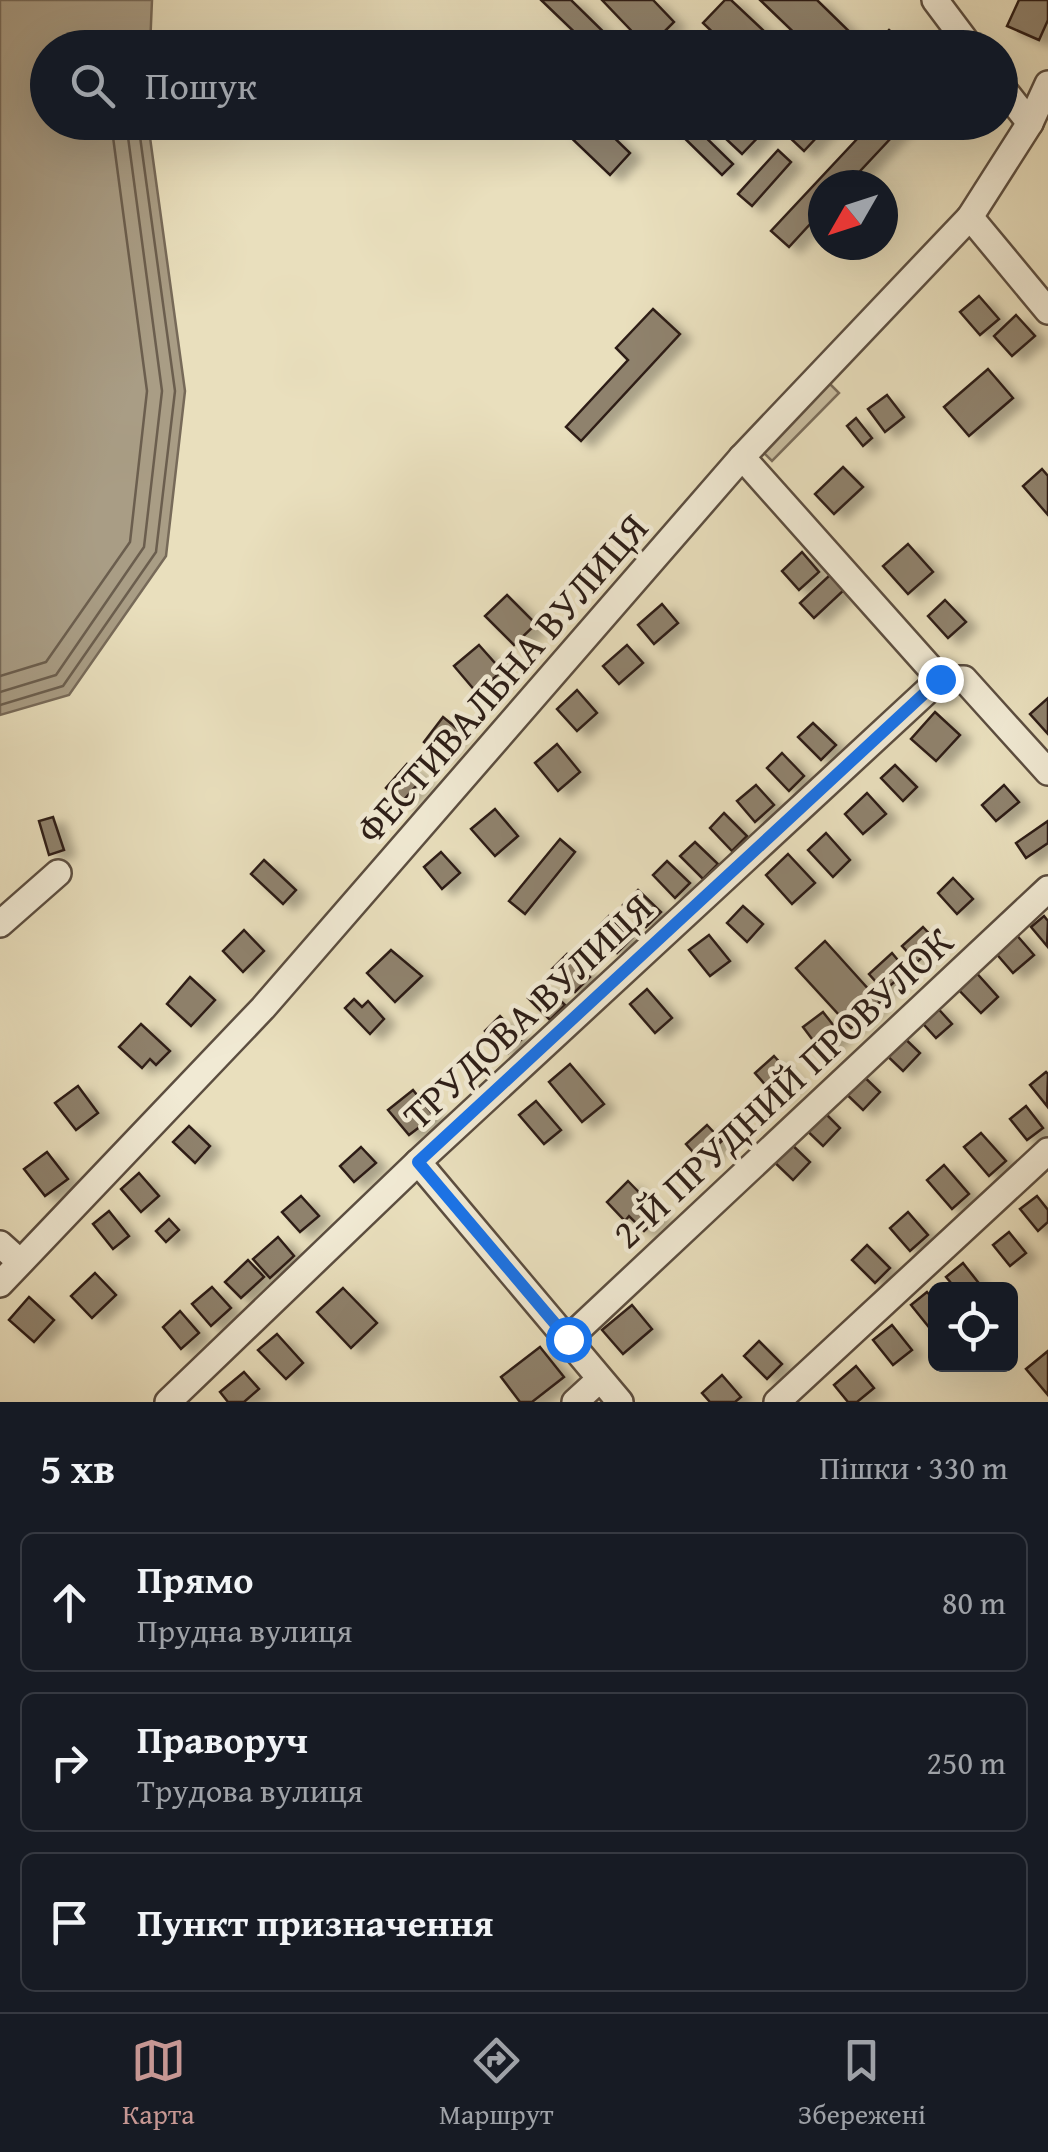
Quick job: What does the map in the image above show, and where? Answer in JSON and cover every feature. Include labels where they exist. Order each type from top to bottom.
[{"type":"street","points":[[935,0],[958,30]]},
{"type":"street","name":"ФЕСТИВАЛЬНА ВУЛИЦЯ","points":[[0,1284],[263,1008],[742,457],[970,218],[1039,122],[1048,84]]},
{"type":"street","points":[[1018,102],[1039,122]]},
{"type":"street","points":[[970,218],[1048,311]]},
{"type":"street","points":[[742,457],[940,679],[964,678],[1048,772]]},
{"type":"street","name":"ТРУДОВА ВУЛИЦЯ","points":[[168,1402],[418,1162],[940,679]]},
{"type":"street","points":[[0,924],[58,874]]},
{"type":"street","name":"2-Й ПРУДНИЙ ПРОВУЛОК","points":[[568,1339],[1048,889]]},
{"type":"street","points":[[777,1402],[1048,1151]]},
{"type":"street","points":[[418,1162],[620,1402]]},
{"type":"street","points":[[0,1244],[20,1262]]},
{"type":"street","points":[[574,1402],[599,1380]]},
{"type":"shaded area","points":[[824,378],[839,393],[772,461],[758,447]]},
{"type":"water","points":[[0,0],[152,0],[151,30],[30,30],[30,140],[150,140],[185,391],[166,556],[69,695],[0,715]]},
{"type":"building","points":[[541,0],[571,0],[602,30],[572,30]]},
{"type":"building","points":[[602,0],[653,0],[674,22],[666,30],[631,30]]},
{"type":"building","points":[[725,0],[731,0],[763,30],[710,30],[703,23]]},
{"type":"building","points":[[760,0],[817,0],[848,30],[791,30]]},
{"type":"building","points":[[1019,0],[1048,0],[1048,20],[1039,40],[1007,26]]},
{"type":"building","points":[[573,140],[617,140],[630,153],[610,175]]},
{"type":"building","points":[[686,140],[708,140],[733,164],[722,175]]},
{"type":"building","points":[[727,140],[755,140],[742,154]]},
{"type":"building","points":[[792,140],[814,140],[804,151]]},
{"type":"building","points":[[856,140],[889,140],[861,170],[828,170]]},
{"type":"building","points":[[778,150],[791,162],[752,206],[738,194]]},
{"type":"building","points":[[808,191],[808,226],[789,247],[771,231]]},
{"type":"building","points":[[979,296],[999,319],[980,335],[960,312]]},
{"type":"building","points":[[653,309],[680,334],[581,441],[566,427],[628,360],[616,348]]},
{"type":"building","points":[[1016,315],[1035,336],[1012,356],[994,336]]},
{"type":"building","points":[[988,369],[1013,398],[969,436],[944,407]]},
{"type":"building","points":[[887,395],[904,417],[885,432],[868,409]]},
{"type":"building","points":[[856,418],[872,438],[863,446],[847,426]]},
{"type":"building","points":[[843,467],[863,487],[834,514],[815,494]]},
{"type":"building","points":[[1042,469],[1048,476],[1048,515],[1023,486]]},
{"type":"building","points":[[908,544],[933,572],[908,594],[883,566]]},
{"type":"building","points":[[802,552],[819,572],[799,590],[782,571]]},
{"type":"building","points":[[830,575],[844,590],[814,618],[800,603]]},
{"type":"building","points":[[507,595],[536,624],[514,645],[485,616]]},
{"type":"building","points":[[945,600],[966,622],[948,638],[928,616]]},
{"type":"building","points":[[662,604],[678,623],[654,644],[638,625]]},
{"type":"building","points":[[479,645],[502,671],[477,693],[454,666]]},
{"type":"building","points":[[627,645],[643,663],[619,684],[603,666]]},
{"type":"building","points":[[577,690],[597,713],[577,731],[557,709]]},
{"type":"building","points":[[1048,698],[1048,734],[1030,714]]},
{"type":"building","points":[[935,712],[960,735],[936,761],[911,739]]},
{"type":"building","points":[[443,717],[459,730],[440,754],[424,742]]},
{"type":"building","points":[[813,723],[836,745],[821,760],[798,737]]},
{"type":"building","points":[[557,744],[580,772],[558,791],[535,763]]},
{"type":"building","points":[[782,753],[804,776],[789,791],[767,768]]},
{"type":"building","points":[[407,764],[423,778],[402,802],[386,788]]},
{"type":"building","points":[[895,765],[917,787],[903,801],[881,778]]},
{"type":"building","points":[[756,785],[774,805],[755,822],[737,801]]},
{"type":"building","points":[[1004,785],[1019,802],[996,821],[982,805]]},
{"type":"building","points":[[867,793],[886,814],[863,834],[845,814]]},
{"type":"building","points":[[495,809],[518,836],[495,856],[471,829]]},
{"type":"building","points":[[724,813],[747,836],[732,851],[710,828]]},
{"type":"building","points":[[53,817],[64,850],[49,855],[39,821]]},
{"type":"building","points":[[1048,821],[1048,843],[1026,858],[1016,843]]},
{"type":"building","points":[[826,833],[850,860],[833,877],[808,850]]},
{"type":"building","points":[[560,839],[575,852],[525,914],[509,901]]},
{"type":"building","points":[[695,842],[718,864],[703,879],[680,856]]},
{"type":"building","points":[[441,852],[460,873],[442,889],[424,867]]},
{"type":"building","points":[[788,854],[815,883],[792,904],[766,875]]},
{"type":"building","points":[[264,860],[296,890],[283,904],[251,874]]},
{"type":"building","points":[[667,861],[690,883],[675,898],[653,875]]},
{"type":"building","points":[[953,878],[973,899],[957,914],[938,893]]},
{"type":"building","points":[[638,890],[661,912],[646,927],[623,905]]},
{"type":"building","points":[[743,906],[763,924],[747,942],[727,923]]},
{"type":"building","points":[[609,916],[632,938],[617,953],[594,931]]},
{"type":"building","points":[[1044,916],[1048,921],[1047,946],[1031,927]]},
{"type":"building","points":[[923,927],[938,943],[917,962],[902,946]]},
{"type":"building","points":[[244,930],[264,951],[243,972],[223,951]]},
{"type":"building","points":[[1014,932],[1034,955],[1013,973],[993,950]]},
{"type":"building","points":[[709,935],[730,961],[710,976],[689,950]]},
{"type":"building","points":[[825,941],[880,1002],[851,1028],[796,968]]},
{"type":"building","points":[[391,950],[422,976],[395,1002],[367,973]]},
{"type":"building","points":[[892,953],[907,971],[884,991],[869,974]]},
{"type":"building","points":[[567,954],[590,977],[575,992],[552,969]]},
{"type":"building","points":[[973,969],[998,997],[981,1013],[955,986]]},
{"type":"building","points":[[190,977],[215,1000],[191,1026],[167,1004]]},
{"type":"building","points":[[543,983],[565,1005],[550,1020],[528,998]]},
{"type":"building","points":[[647,989],[672,1018],[655,1033],[630,1004]]},
{"type":"building","points":[[354,999],[362,1007],[368,1001],[384,1019],[370,1034],[345,1008]]},
{"type":"building","points":[[933,1003],[952,1024],[936,1038],[917,1017]]},
{"type":"building","points":[[823,1012],[841,1035],[821,1051],[803,1027]]},
{"type":"building","points":[[500,1016],[522,1039],[508,1053],[485,1031]]},
{"type":"building","points":[[141,1024],[170,1051],[156,1065],[150,1059],[142,1068],[119,1047]]},
{"type":"building","points":[[897,1031],[920,1053],[903,1071],[880,1049]]},
{"type":"building","points":[[774,1056],[795,1079],[776,1097],[755,1073]]},
{"type":"building","points":[[570,1064],[604,1104],[582,1122],[549,1082]]},
{"type":"building","points":[[857,1070],[880,1092],[863,1110],[840,1088]]},
{"type":"building","points":[[1048,1074],[1047,1106],[1030,1085]]},
{"type":"building","points":[[78,1086],[98,1113],[76,1130],[55,1103]]},
{"type":"building","points":[[413,1090],[434,1116],[409,1135],[388,1110]]},
{"type":"building","points":[[536,1101],[561,1130],[544,1144],[519,1115]]},
{"type":"building","points":[[818,1106],[840,1128],[823,1146],[800,1124]]},
{"type":"building","points":[[1026,1106],[1043,1128],[1027,1140],[1010,1119]]},
{"type":"building","points":[[707,1125],[722,1141],[700,1160],[686,1144]]},
{"type":"building","points":[[189,1126],[210,1146],[195,1163],[173,1142]]},
{"type":"building","points":[[981,1133],[1006,1161],[989,1176],[964,1147]]},
{"type":"building","points":[[787,1140],[810,1162],[793,1180],[770,1158]]},
{"type":"building","points":[[361,1147],[376,1163],[354,1182],[340,1166]]},
{"type":"building","points":[[47,1152],[68,1179],[45,1196],[24,1169]]},
{"type":"building","points":[[944,1165],[969,1194],[952,1209],[927,1180]]},
{"type":"building","points":[[139,1173],[159,1196],[141,1212],[121,1189]]},
{"type":"building","points":[[628,1181],[661,1215],[644,1231],[629,1216],[625,1221],[607,1202]]},
{"type":"building","points":[[301,1196],[319,1216],[300,1232],[282,1212]]},
{"type":"building","points":[[1037,1196],[1048,1210],[1048,1222],[1038,1231],[1020,1209]]},
{"type":"building","points":[[109,1211],[129,1236],[113,1249],[93,1224]]},
{"type":"building","points":[[908,1212],[928,1235],[910,1251],[890,1228]]},
{"type":"building","points":[[169,1219],[179,1230],[166,1242],[156,1231]]},
{"type":"building","points":[[1009,1232],[1026,1253],[1010,1266],[993,1245]]},
{"type":"building","points":[[278,1237],[294,1256],[270,1278],[253,1259]]},
{"type":"building","points":[[867,1245],[890,1268],[875,1283],[852,1260]]},
{"type":"building","points":[[248,1260],[264,1277],[241,1298],[225,1282]]},
{"type":"building","points":[[963,1263],[978,1282],[950,1282],[946,1277]]},
{"type":"building","points":[[95,1273],[116,1295],[92,1318],[71,1296]]},
{"type":"building","points":[[212,1287],[231,1308],[211,1326],[192,1304]]},
{"type":"building","points":[[343,1288],[377,1323],[351,1348],[317,1312]]},
{"type":"building","points":[[928,1293],[928,1326],[911,1305]]},
{"type":"building","points":[[29,1297],[54,1320],[34,1342],[9,1320]]},
{"type":"building","points":[[632,1305],[652,1329],[623,1354],[602,1330]]},
{"type":"building","points":[[180,1311],[199,1333],[181,1349],[163,1327]]},
{"type":"building","points":[[892,1325],[912,1350],[893,1365],[873,1340]]},
{"type":"building","points":[[277,1334],[303,1363],[286,1379],[258,1350]]},
{"type":"building","points":[[759,1341],[782,1364],[767,1379],[744,1356]]},
{"type":"building","points":[[540,1347],[564,1377],[532,1402],[520,1402],[501,1377]]},
{"type":"building","points":[[1048,1351],[1048,1395],[1026,1369]]},
{"type":"building","points":[[856,1366],[874,1388],[857,1402],[848,1402],[834,1385]]},
{"type":"building","points":[[244,1372],[259,1389],[244,1402],[228,1402],[220,1392]]},
{"type":"building","points":[[722,1375],[741,1397],[735,1402],[710,1402],[702,1393]]},
{"type":"route","points":[[568,1339],[418,1162],[940,679]]}]
